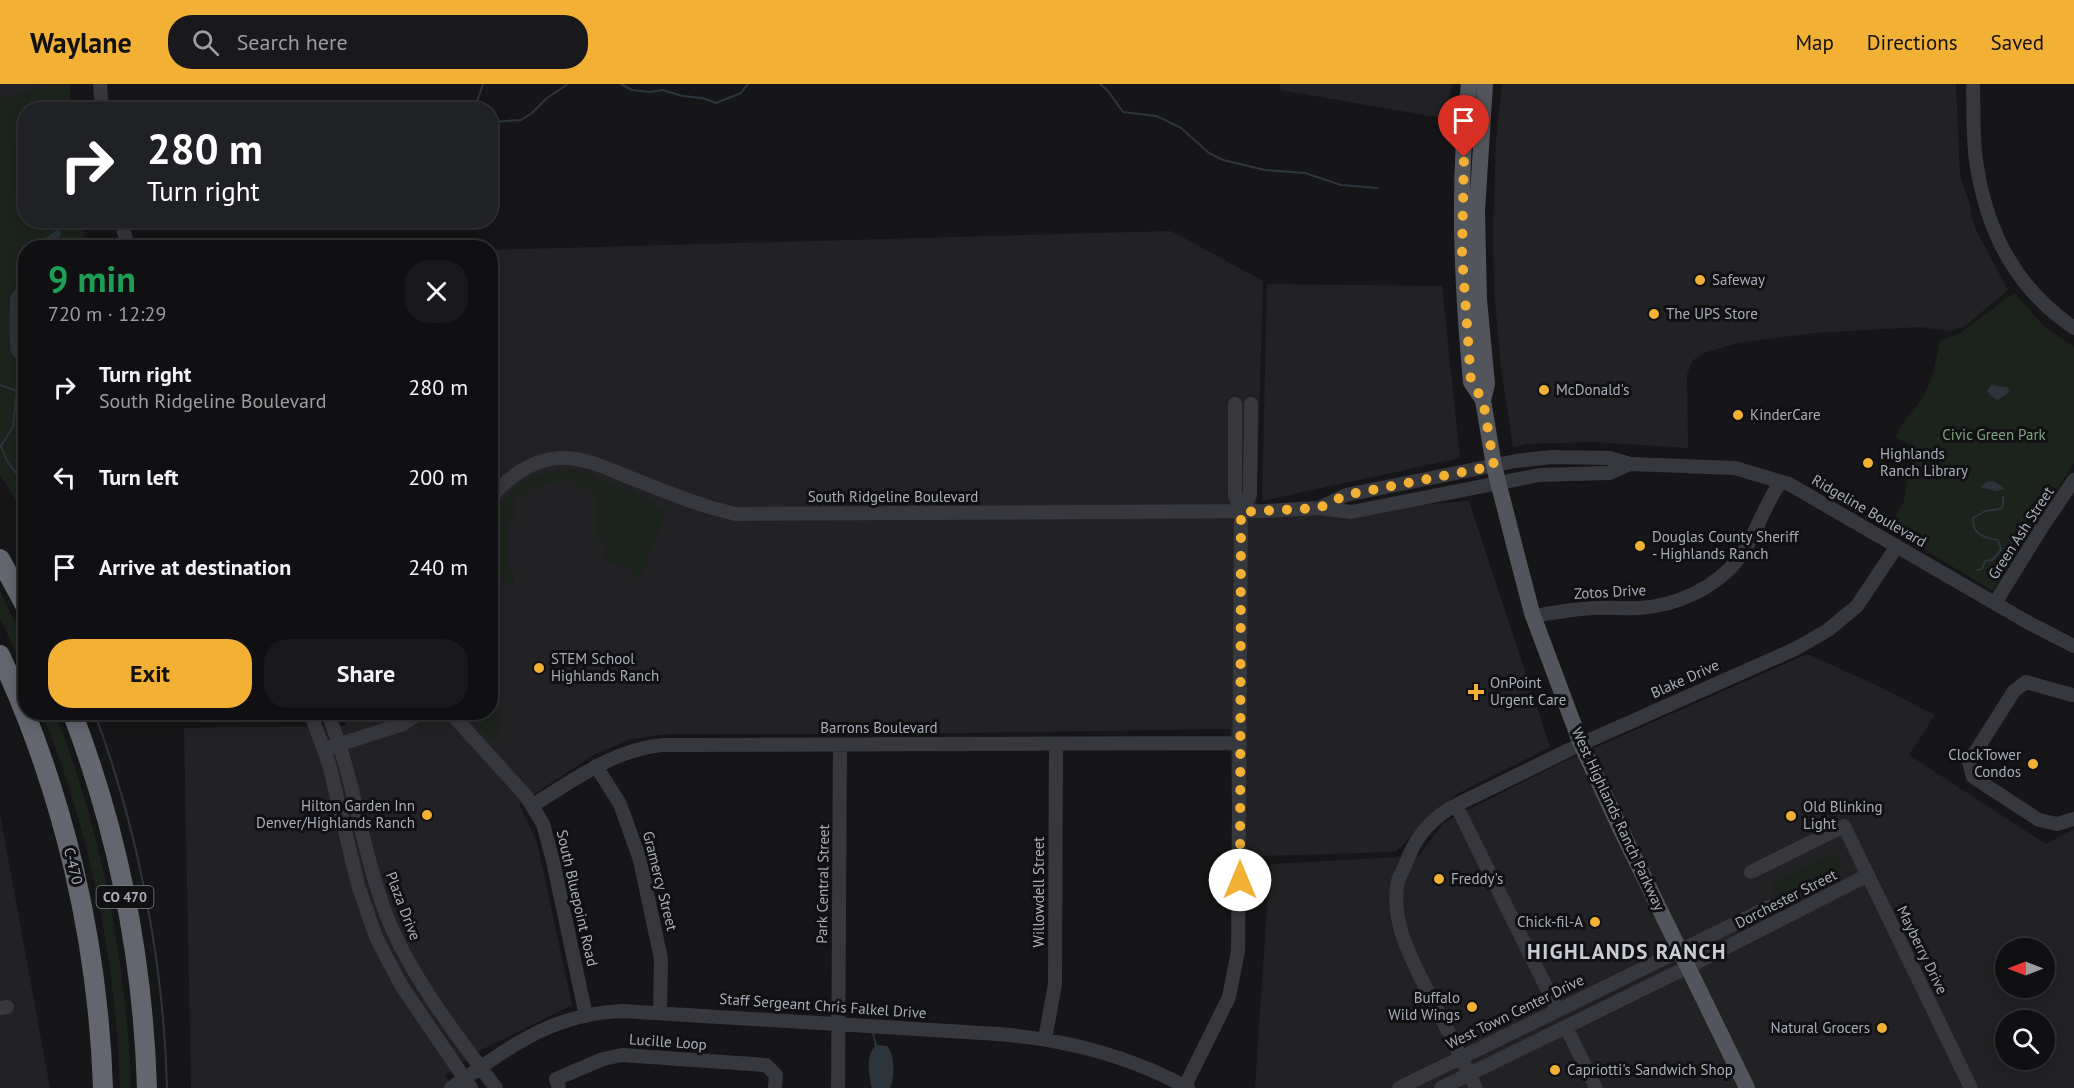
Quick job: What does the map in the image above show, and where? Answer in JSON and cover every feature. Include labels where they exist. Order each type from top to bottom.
[{"type":"highway","points":[[0,559],[18,592]]},
{"type":"highway","name":"C-470","points":[[0,655],[18,698]]},
{"type":"highway","name":"C-470","points":[[27,720],[37,744],[67,839],[84,912],[98,1007],[103,1088]]},
{"type":"highway","name":"CO 470","points":[[75,720],[99,793],[126,898],[141,1001],[147,1088]]},
{"type":"highway","points":[[98,1007],[95,1029],[98,1088]]},
{"type":"main road","name":"West Highlands Ranch Parkway","points":[[1469,84],[1462,180],[1462,266],[1471,382],[1483,400],[1496,474],[1533,616],[1581,744],[1747,1088]]},
{"type":"main road","name":"West Highlands Ranch Parkway","points":[[1483,400],[1487,384],[1479,300],[1477,222],[1485,84]]},
{"type":"street","points":[[100,84],[101,102]]},
{"type":"street","points":[[1973,84],[1976,165],[1984,206],[2002,247],[2024,284],[2055,315],[2074,328]]},
{"type":"street","points":[[1187,1087],[1228,997],[1237,963],[1240,916],[1241,512],[1235,495],[1235,404]]},
{"type":"street","points":[[1241,512],[1250,495],[1251,404]]},
{"type":"street","name":"South Ridgeline Boulevard","points":[[498,490],[507,479],[531,466],[559,458],[586,460],[706,507],[736,514],[1241,512],[1319,508],[1351,512],[1496,474]]},
{"type":"street","name":"Ridgeline Boulevard","points":[[1496,474],[1609,473],[1630,464],[1735,468],[1790,484],[2074,646]]},
{"type":"street","name":"Green Ash Street","points":[[1995,603],[2074,480]]},
{"type":"street","name":"Zotos Drive","points":[[1533,616],[1590,608],[1651,607],[1674,602],[1704,588],[1731,567],[1743,552],[1773,491],[1781,482]]},
{"type":"street","name":"Blake Drive","points":[[1476,1088],[1405,941],[1397,915],[1398,880],[1414,842],[1435,818],[1456,805],[1581,744],[1794,649],[1828,630],[1857,606],[1897,546]]},
{"type":"street","points":[[2073,693],[2026,682],[2014,691],[1969,762],[1973,777],[2039,820],[2057,824],[2074,819]]},
{"type":"street","points":[[313,720],[324,749],[358,885],[376,937],[401,985],[467,1084]]},
{"type":"street","name":"Plaza Drive","points":[[330,720],[340,744],[374,880],[397,940],[417,976],[496,1088]]},
{"type":"street","points":[[324,749],[403,724],[409,720]]},
{"type":"street","name":"South Bluepoint Road","points":[[457,720],[533,805],[543,824],[586,1016]]},
{"type":"street","name":"Barrons Boulevard","points":[[533,805],[596,766],[634,750],[662,746],[1240,743]]},
{"type":"street","name":"Park Central Street","points":[[838,1088],[840,744]]},
{"type":"street","name":"Willowdell Street","points":[[1045,1039],[1053,1002],[1055,961],[1056,744]]},
{"type":"street","name":"Gramercy Street","points":[[596,766],[622,808],[640,860],[661,959],[660,1012]]},
{"type":"street","points":[[1456,805],[1557,1009]]},
{"type":"street","name":"Mayberry Drive","points":[[1751,872],[1844,826],[1971,1088]]},
{"type":"street","name":"Dorchester Street","points":[[1688,967],[1868,875]]},
{"type":"street","name":"Dorchester Street","points":[[1679,950],[1769,907]]},
{"type":"street","name":"West Town Center Drive","points":[[1399,1088],[1679,950]]},
{"type":"street","points":[[1441,1088],[1688,967]]},
{"type":"street","name":"Staff Sergeant Chris Falkel Drive","points":[[451,1088],[467,1084],[480,1066],[533,1034],[586,1016],[617,1011],[998,1034],[1045,1039],[1106,1054],[1160,1074],[1187,1087]]},
{"type":"street","points":[[1566,1027],[1596,1088]]},
{"type":"street","name":"Lucille Loop","points":[[559,1088],[556,1079],[603,1059],[622,1055],[766,1065],[776,1076],[776,1088]]},
{"type":"shaded area","points":[[0,84],[49,84],[10,98],[0,99]]},
{"type":"shaded area","points":[[1280,84],[1452,84],[1447,119],[1280,90]]},
{"type":"shaded area","points":[[1502,84],[1956,84],[1960,176],[1976,230],[2008,290],[1964,327],[1950,331],[1921,327],[1814,333],[1737,343],[1704,353],[1692,361],[1687,375],[1688,448],[1593,442],[1528,444],[1513,447],[1501,368],[1494,290],[1496,140]]},
{"type":"shaded area","points":[[58,229],[61,234],[56,240],[42,240]]},
{"type":"shaded area","points":[[1171,231],[1263,281],[1256,517],[1469,501],[1550,747],[1455,795],[1395,852],[1233,857],[1230,729],[892,734],[667,734],[632,739],[595,754],[519,804],[537,842],[572,1005],[481,1050],[445,1075],[453,1088],[191,1088],[184,728],[346,726],[344,720],[498,720],[498,250]]},
{"type":"shaded area","points":[[1267,284],[1442,286],[1460,458],[1262,501]]},
{"type":"shaded area","points":[[18,287],[18,361],[11,352],[10,342],[11,295]]},
{"type":"shaded area","points":[[1991,385],[2008,387],[2009,392],[1998,400],[1987,391]]},
{"type":"shaded area","points":[[1994,481],[2005,489],[1996,491],[1980,487],[1987,482]]},
{"type":"shaded area","points":[[1807,654],[1935,715],[1909,755],[2046,844],[2074,829],[2074,1088],[1255,1088],[1270,864],[1419,856],[1444,822],[1560,763]]},
{"type":"shaded area","points":[[0,814],[50,1088],[0,1088]]},
{"type":"shaded area","points":[[878,1045],[887,1046],[892,1055],[893,1072],[890,1088],[871,1086],[870,1057],[871,1052]]},
{"type":"green space","points":[[49,84],[70,84],[70,102],[18,102],[18,228],[82,228],[86,240],[18,240],[18,504],[0,475],[0,99],[10,98]]},
{"type":"green space","name":"Civic Green Park","points":[[2014,293],[2046,328],[2074,347],[2074,463],[1993,591],[1889,528],[1904,501],[1914,447],[1896,438],[1927,389],[1940,341],[1962,332]]},
{"type":"green space","points":[[571,470],[593,476],[653,501],[660,509],[667,510],[641,576],[636,578],[633,571],[603,559],[604,540],[596,540],[596,494],[590,489],[575,489],[574,481],[557,481],[541,485],[513,502],[516,513],[513,522],[507,522],[507,569],[513,571],[514,585],[498,580],[498,507],[516,487],[551,472]]},
{"type":"green space","points":[[0,591],[18,628],[18,657],[0,618]]},
{"type":"green space","points":[[498,594],[500,595],[498,723],[491,722],[499,727],[499,740],[496,742],[491,740],[471,720],[498,720]]},
{"type":"green space","points":[[45,720],[58,720],[72,758],[98,850],[109,897],[124,992],[131,1088],[120,1088],[113,992],[98,897],[74,803]]},
{"type":"green space","points":[[1834,852],[1842,868],[1777,899],[1770,884]]},
{"type":"waterway","points":[[477,102],[483,84]]},
{"type":"waterway","points":[[498,121],[521,120],[568,84]]},
{"type":"waterway","points":[[621,84],[632,90],[651,92],[662,90],[716,103],[741,93],[748,84]]},
{"type":"waterway","points":[[1100,84],[1123,112],[1156,116],[1165,120],[1181,128],[1209,153],[1223,160],[1265,170],[1305,173],[1341,185],[1378,188]]},
{"type":"waterway","points":[[0,447],[13,427],[18,381]]},
{"type":"waterway","points":[[0,385],[17,391]]},
{"type":"waterway","points":[[1,446],[7,461],[18,475]]},
{"type":"waterway","points":[[1977,570],[1982,569],[1985,561],[1992,560],[2001,550],[1998,540],[1988,538],[1977,531],[1973,518],[1985,511],[2000,509],[2003,506],[2003,497]]},
{"type":"waterway","points":[[97,720],[124,802],[146,897],[161,993],[167,1088]]},
{"type":"waterway","points":[[873,1033],[876,1046]]},
{"type":"place","name":"Safeway","points":[[1700,280]]},
{"type":"place","name":"The UPS Store","points":[[1654,314]]},
{"type":"place","name":"McDonald's","points":[[1544,390]]},
{"type":"place","name":"KinderCare","points":[[1738,415]]},
{"type":"place","name":"Highlands Ranch Library","points":[[1868,463]]},
{"type":"place","name":"Douglas County Sheriff - Highlands Ranch","points":[[1640,546]]},
{"type":"place","name":"STEM School Highlands Ranch","points":[[539,668]]},
{"type":"place","name":"OnPoint Urgent Care","points":[[1476,692]]},
{"type":"place","name":"ClockTower Condos","points":[[2033,764]]},
{"type":"place","name":"Hilton Garden Inn Denver/Highlands Ranch","points":[[427,815]]},
{"type":"place","name":"Old Blinking Light","points":[[1791,816]]},
{"type":"place","name":"Freddy's","points":[[1439,879]]},
{"type":"place","name":"Chick-fil-A","points":[[1595,922]]},
{"type":"place","name":"Buffalo Wild Wings","points":[[1472,1007]]},
{"type":"place","name":"Natural Grocers","points":[[1882,1028]]},
{"type":"place","name":"Capriotti's Sandwich Shop","points":[[1555,1070]]},
{"type":"district","name":"HIGHLANDS RANCH","points":[[1627,952]]},
{"type":"route","points":[[1240,880],[1241,512],[1319,508],[1346,495],[1494,466],[1483,400],[1471,382],[1462,254],[1464,157]]}]
